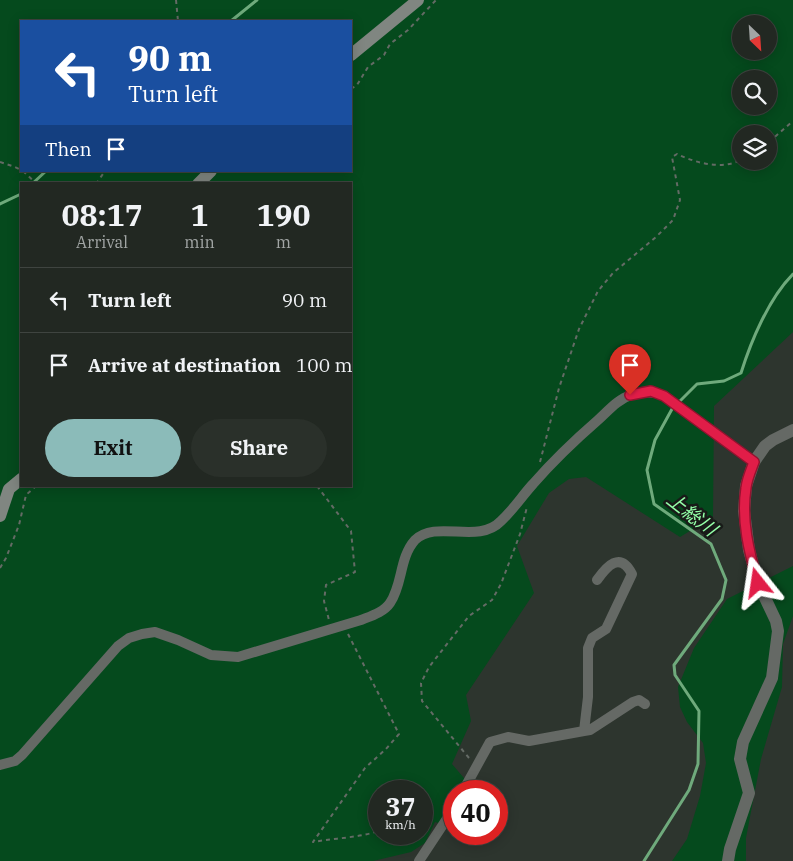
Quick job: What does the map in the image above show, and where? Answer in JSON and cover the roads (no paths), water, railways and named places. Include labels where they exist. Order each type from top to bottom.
[{"type":"main road","points":[[352,54],[418,0]]},
{"type":"main road","points":[[200,182],[210,172]]},
{"type":"main road","points":[[0,516],[9,489],[20,480]]},
{"type":"street","points":[[0,765],[15,761],[22,755],[118,646],[129,638],[155,632],[211,655],[238,657],[343,626],[378,613],[390,604],[405,556],[416,539],[425,534],[481,532],[500,523],[534,483],[574,441],[615,405],[630,395],[651,391],[664,396],[754,462]]},
{"type":"street","points":[[728,861],[730,849],[749,793],[740,758],[743,742],[772,678],[778,630],[758,583],[749,550],[744,511],[746,486],[754,462],[765,446],[793,430]]},
{"type":"street","points":[[584,731],[588,697],[588,648],[592,638],[606,629],[632,574],[629,567],[614,562],[606,567],[597,580]]},
{"type":"street","points":[[470,780],[490,742],[508,737],[529,741],[590,730],[633,702],[638,700],[645,704]]},
{"type":"street","points":[[419,861],[443,825]]},
{"type":"waterway","points":[[232,20],[257,0]]},
{"type":"waterway","points":[[34,182],[45,172]]},
{"type":"waterway","points":[[0,204],[20,194]]},
{"type":"waterway","name":"上総川","points":[[644,861],[689,790],[698,764],[699,711],[675,675],[674,665],[722,599],[726,580],[711,544],[654,504],[647,470],[655,440],[672,409],[697,384],[724,381],[741,373],[750,347],[769,307],[793,274]]}]
